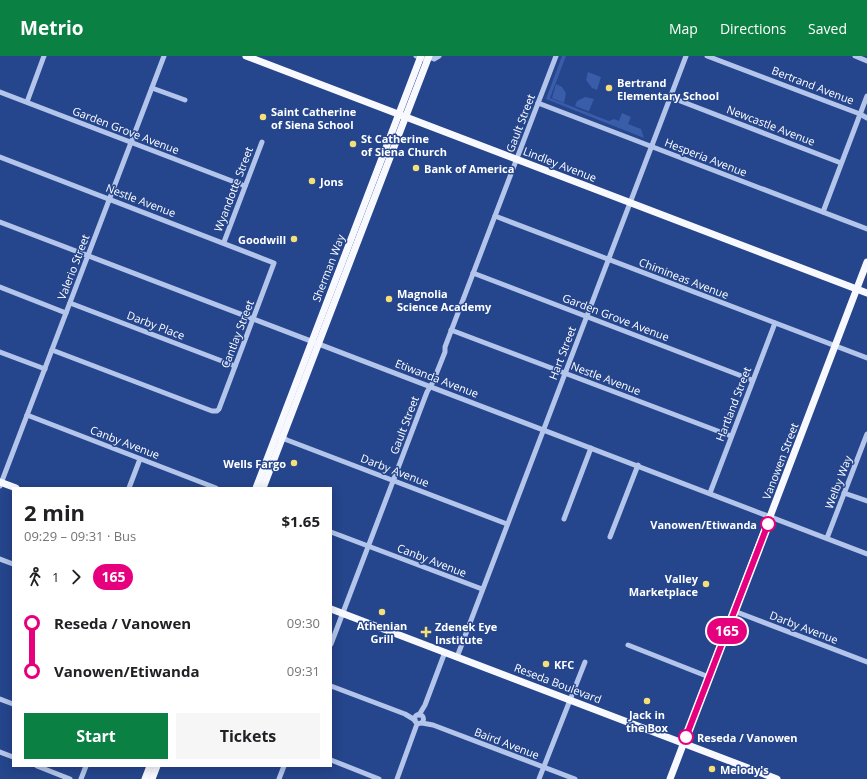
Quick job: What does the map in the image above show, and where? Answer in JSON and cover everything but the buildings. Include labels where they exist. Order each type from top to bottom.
[{"type":"main road","name":"Lindley Avenue","points":[[246,56],[867,293]]},
{"type":"main road","name":"Sherman Way","points":[[402,116],[419,57]]},
{"type":"main road","name":"Sherman Way","points":[[263,487],[280,436],[402,116],[429,58]]},
{"type":"main road","name":"Vanowen Street","points":[[670,779],[867,262]]},
{"type":"main road","name":"Sherman Way","points":[[256,487],[280,436]]},
{"type":"main road","points":[[0,483],[13,487]]},
{"type":"main road","name":"Reseda Boulevard","points":[[332,609],[776,779]]},
{"type":"main road","points":[[145,779],[150,767]]},
{"type":"main road","points":[[152,779],[157,767]]},
{"type":"street","points":[[27,102],[44,56]]},
{"type":"street","name":"Valerio Street","points":[[0,483],[164,56]]},
{"type":"street","points":[[419,57],[434,59],[439,56]]},
{"type":"street","name":"Gault Street","points":[[332,641],[393,481],[445,352],[445,347],[451,330],[556,56]]},
{"type":"street","name":"Hart Street","points":[[457,656],[686,56]]},
{"type":"street","name":"Bertrand Avenue","points":[[707,56],[860,114],[867,118]]},
{"type":"street","points":[[855,56],[867,61]]},
{"type":"street","points":[[152,88],[185,100]]},
{"type":"street","name":"Garden Grove Avenue","points":[[0,92],[245,186]]},
{"type":"street","points":[[823,212],[867,96]]},
{"type":"street","name":"Newcastle Avenue","points":[[670,97],[841,163]]},
{"type":"street","name":"Hesperia Avenue","points":[[538,103],[867,229]]},
{"type":"street","name":"Wyandotte Street","points":[[224,242],[262,142]]},
{"type":"street","name":"Nestle Avenue","points":[[0,157],[224,242],[274,263]]},
{"type":"street","name":"Chimineas Avenue","points":[[495,216],[867,358]]},
{"type":"street","name":"Etiwanda Avenue","points":[[0,222],[867,554]]},
{"type":"street","name":"Cantlay Street","points":[[52,350],[212,411],[216,411],[219,409],[274,263]]},
{"type":"street","name":"Garden Grove Avenue","points":[[473,273],[752,380]]},
{"type":"street","points":[[0,287],[66,313]]},
{"type":"street","name":"Darby Place","points":[[70,303],[235,366]]},
{"type":"street","name":"Hartland Street","points":[[710,493],[775,323]]},
{"type":"street","name":"Nestle Avenue","points":[[451,330],[731,436]]},
{"type":"street","points":[[0,352],[45,369]]},
{"type":"street","name":"Canby Avenue","points":[[27,415],[213,487]]},
{"type":"street","name":"Welby Way","points":[[827,538],[844,493],[864,448],[867,434]]},
{"type":"street","name":"Darby Avenue","points":[[280,436],[507,524]]},
{"type":"street","points":[[564,519],[591,448]]},
{"type":"street","points":[[129,487],[140,459]]},
{"type":"street","points":[[610,537],[638,466]]},
{"type":"street","points":[[844,493],[867,501]]},
{"type":"street","name":"Canby Avenue","points":[[332,532],[482,589]]},
{"type":"street","points":[[0,559],[12,564]]},
{"type":"street","name":"Darby Avenue","points":[[734,611],[867,662]]},
{"type":"street","points":[[628,645],[709,677]]},
{"type":"street","points":[[397,779],[445,652]]},
{"type":"street","points":[[539,779],[585,662]]},
{"type":"street","name":"Baird Avenue","points":[[332,686],[575,779]]},
{"type":"street","points":[[0,699],[12,704]]},
{"type":"street","points":[[0,752],[12,757]]},
{"type":"street","points":[[332,760],[379,779]]},
{"type":"street","points":[[39,767],[70,779]]},
{"type":"street","points":[[81,779],[86,767]]},
{"type":"street","points":[[279,779],[284,767]]},
{"type":"shaded area","points":[[562,56],[566,56],[550,98],[609,121],[614,119],[619,121],[622,113],[631,117],[628,124],[641,129],[644,138],[546,99]]},
{"type":"shaded area","points":[[588,72],[601,77],[597,90],[592,88],[586,80]]},
{"type":"shaded area","points":[[556,84],[562,87],[566,93],[564,103],[552,98]]},
{"type":"shaded area","points":[[585,97],[594,99],[589,111],[575,106],[577,101]]},
{"type":"bus line","name":"165","points":[[686,737],[768,524]]},
{"type":"place","name":"Bertrand Elementary School","points":[[609,88]]},
{"type":"place","name":"Saint Catherine of Siena School","points":[[263,117]]},
{"type":"place","name":"St Catherine of Siena Church","points":[[353,144]]},
{"type":"place","name":"Bank of America","points":[[416,168]]},
{"type":"place","name":"Jons","points":[[312,181]]},
{"type":"place","name":"Goodwill","points":[[294,239]]},
{"type":"place","name":"Magnolia Science Academy","points":[[389,299]]},
{"type":"place","name":"Wells Fargo","points":[[294,463]]},
{"type":"place","name":"Vanowen/Etiwanda","points":[[768,524]]},
{"type":"place","name":"Valley Marketplace","points":[[706,584]]},
{"type":"place","name":"Athenian Grill","points":[[382,612]]},
{"type":"place","name":"Zdenek Eye Institute","points":[[426,632]]},
{"type":"place","name":"KFC","points":[[546,664]]},
{"type":"place","name":"Jack in the Box","points":[[647,701]]},
{"type":"place","name":"Reseda / Vanowen","points":[[686,737]]},
{"type":"place","name":"Melody's","points":[[712,769]]}]
